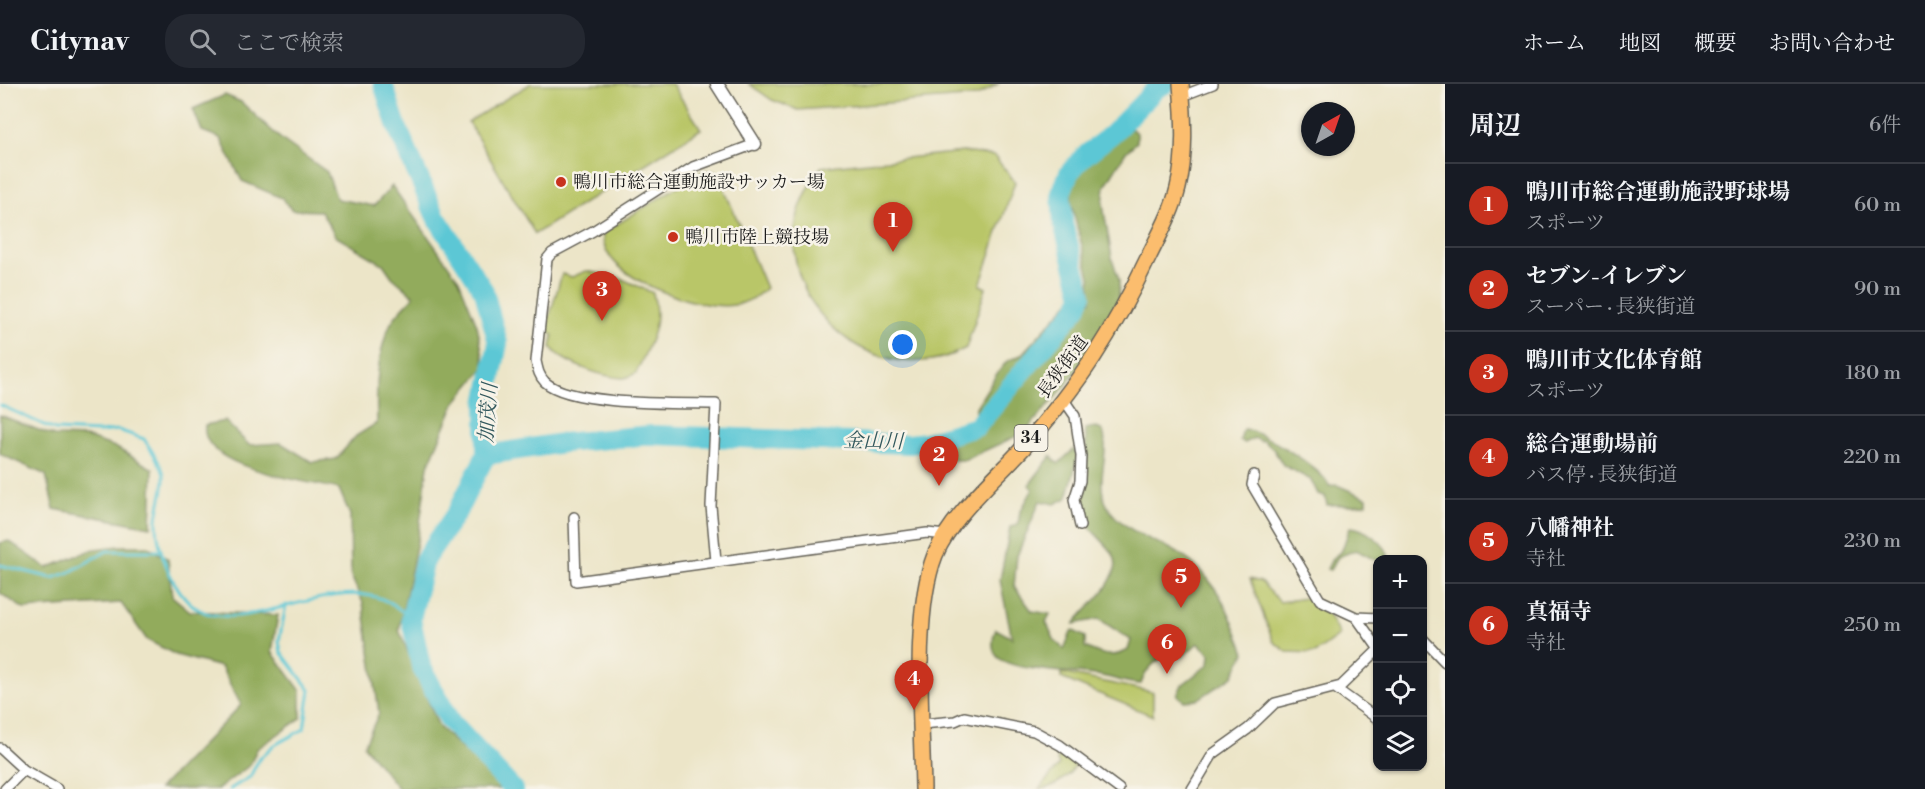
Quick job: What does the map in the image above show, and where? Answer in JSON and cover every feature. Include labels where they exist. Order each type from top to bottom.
[{"type":"main road","name":"長狭街道","points":[[923,789],[922,633],[932,563],[946,535],[1064,400],[1104,343],[1174,203],[1181,166],[1181,91]]},
{"type":"street","points":[[716,561],[711,506],[716,404],[602,399],[568,393],[544,381],[538,374],[536,362],[547,259],[552,253],[602,226],[693,166],[755,144],[717,84]]},
{"type":"street","points":[[1181,91],[1213,84]]},
{"type":"street","points":[[1064,400],[1075,416],[1081,456],[1080,481],[1074,500],[1080,526]]},
{"type":"street","points":[[1254,476],[1252,486],[1264,509],[1320,600],[1356,617],[1373,618]]},
{"type":"street","points":[[574,517],[576,581],[927,533],[946,535]]},
{"type":"street","points":[[1356,617],[1373,643]]},
{"type":"street","points":[[1427,643],[1445,662]]},
{"type":"street","points":[[1192,789],[1213,754],[1248,729],[1275,704],[1335,688],[1373,653]]},
{"type":"street","points":[[1335,688],[1374,717]]},
{"type":"street","points":[[922,724],[955,721],[964,717],[1034,731],[1060,745],[1119,789]]},
{"type":"street","points":[[0,748],[24,770],[57,789]]},
{"type":"street","points":[[5,789],[24,770]]},
{"type":"green space","name":"鴨川市総合運動施設サッカー場","points":[[530,84],[672,84],[701,129],[535,234],[468,122]]},
{"type":"green space","points":[[749,84],[998,84],[977,96],[798,110],[772,100]]},
{"type":"green space","points":[[225,95],[241,102],[281,139],[327,172],[337,199],[374,206],[392,186],[459,280],[477,325],[485,367],[455,403],[428,466],[418,537],[399,630],[439,727],[505,789],[399,789],[364,746],[379,713],[363,603],[351,576],[350,515],[339,489],[281,477],[236,462],[219,452],[207,440],[205,425],[225,421],[249,445],[281,443],[312,462],[336,459],[356,436],[377,423],[378,373],[385,337],[395,317],[414,296],[392,277],[383,264],[335,236],[321,211],[292,210],[282,198],[242,181],[220,138],[202,131],[193,109]]},
{"type":"green space","points":[[1125,129],[1132,129],[1137,134],[1137,142],[1126,152],[1105,186],[1103,205],[1112,258],[1119,280],[1119,298],[1106,327],[1067,384],[1024,433],[964,460],[941,460],[933,453],[939,445],[962,436],[975,417],[976,407],[1007,361],[1021,355],[1071,300],[1091,301],[1090,277],[1071,203],[1071,186],[1080,168],[1118,139]]},
{"type":"green space","points":[[963,152],[994,156],[1015,182],[980,285],[986,288],[966,348],[937,359],[908,361],[879,356],[853,343],[830,325],[812,302],[799,274],[794,244],[798,213],[821,167]]},
{"type":"green space","name":"鴨川市陸上競技場","points":[[704,170],[717,172],[766,288],[752,299],[739,304],[718,305],[698,302],[654,288],[633,277],[616,264],[606,249],[603,233]]},
{"type":"green space","points":[[586,271],[620,278],[653,293],[656,315],[653,335],[636,373],[628,377],[615,377],[583,368],[556,353],[551,347],[553,335],[545,331],[562,274],[572,277]]},
{"type":"green space","points":[[0,415],[54,436],[86,437],[115,447],[153,469],[151,527],[54,509],[46,475],[0,454]]},
{"type":"green space","points":[[1095,427],[1103,431],[1105,440],[1102,488],[1108,507],[1120,521],[1184,557],[1208,579],[1226,606],[1245,653],[1233,676],[1197,700],[1184,701],[1177,695],[1182,685],[1209,664],[1210,654],[1198,643],[1182,657],[1168,654],[1159,660],[1148,670],[1141,684],[1096,675],[1019,666],[1000,659],[993,649],[996,629],[1012,638],[1000,580],[1010,527],[1018,524],[1020,512],[1033,489],[1029,485],[1051,456],[1058,464],[1074,449],[1078,457],[1067,498],[1055,504],[1040,501],[1017,556],[1014,586],[1032,611],[1050,614],[1046,622],[1055,641],[1064,649],[1072,630],[1085,637],[1085,647],[1096,652],[1112,655],[1128,650],[1131,640],[1099,619],[1074,624],[1108,585],[1116,562],[1110,549],[1089,526],[1082,502],[1081,487],[1086,450],[1085,429]]},
{"type":"green space","points":[[1243,429],[1277,443],[1316,470],[1329,486],[1337,485],[1367,498],[1367,503],[1327,505],[1325,496],[1318,494],[1311,480],[1283,465],[1274,450],[1263,440],[1254,438],[1245,443],[1240,441]]},
{"type":"green space","points":[[1350,527],[1362,530],[1375,538],[1385,548],[1387,555],[1373,555],[1373,559],[1356,550],[1338,557],[1330,570],[1327,569],[1332,559],[1342,550]]},
{"type":"green space","points":[[9,541],[47,568],[94,549],[147,546],[168,559],[172,596],[190,611],[278,615],[272,652],[301,691],[301,718],[257,749],[250,765],[218,789],[159,789],[241,705],[221,667],[176,655],[147,640],[121,603],[24,609],[0,593],[0,543]]},
{"type":"green space","points":[[1250,579],[1261,582],[1280,602],[1311,597],[1324,608],[1340,635],[1315,653],[1287,652],[1273,641]]},
{"type":"green space","points":[[1062,673],[1153,692],[1153,716],[1061,678]]},
{"type":"green space","points":[[1063,750],[1078,762],[1062,780],[1051,787],[1039,789],[1059,765],[1057,760]]},
{"type":"waterway","name":"加茂川","points":[[383,84],[397,127],[436,217],[484,291],[498,343],[486,404],[486,455],[457,512],[425,559],[411,619],[421,666],[450,721],[513,789]]},
{"type":"waterway","name":"金山川","points":[[486,455],[562,443],[652,435],[910,444],[926,442],[976,427],[1077,308],[1082,295],[1063,224],[1061,193],[1069,173],[1083,157],[1112,134],[1157,88],[1165,84]]},
{"type":"waterway","points":[[0,405],[55,430],[100,432],[118,430],[144,439],[164,475],[157,520],[159,544],[163,557],[181,592],[198,609],[217,615],[238,616],[311,600],[360,595],[382,599],[397,607],[411,619]]},
{"type":"waterway","points":[[0,565],[52,578],[68,573],[107,551],[161,551]]},
{"type":"waterway","points":[[230,789],[250,777],[259,759],[273,746],[304,729],[310,690],[281,652],[279,641],[286,605]]},
{"type":"place","name":"鴨川市総合運動施設サッカー場","points":[[561,182]]},
{"type":"place","name":"鴨川市陸上競技場","points":[[673,237]]},
{"type":"place","name":"鴨川市総合運動施設野球場","points":[[893,252]]},
{"type":"place","name":"鴨川市文化体育館","points":[[602,321]]},
{"type":"place","name":"セブン-イレブン","points":[[939,486]]},
{"type":"place","name":"八幡神社","points":[[1181,608]]},
{"type":"place","name":"真福寺","points":[[1167,674]]},
{"type":"place","name":"総合運動場前","points":[[914,710]]}]
